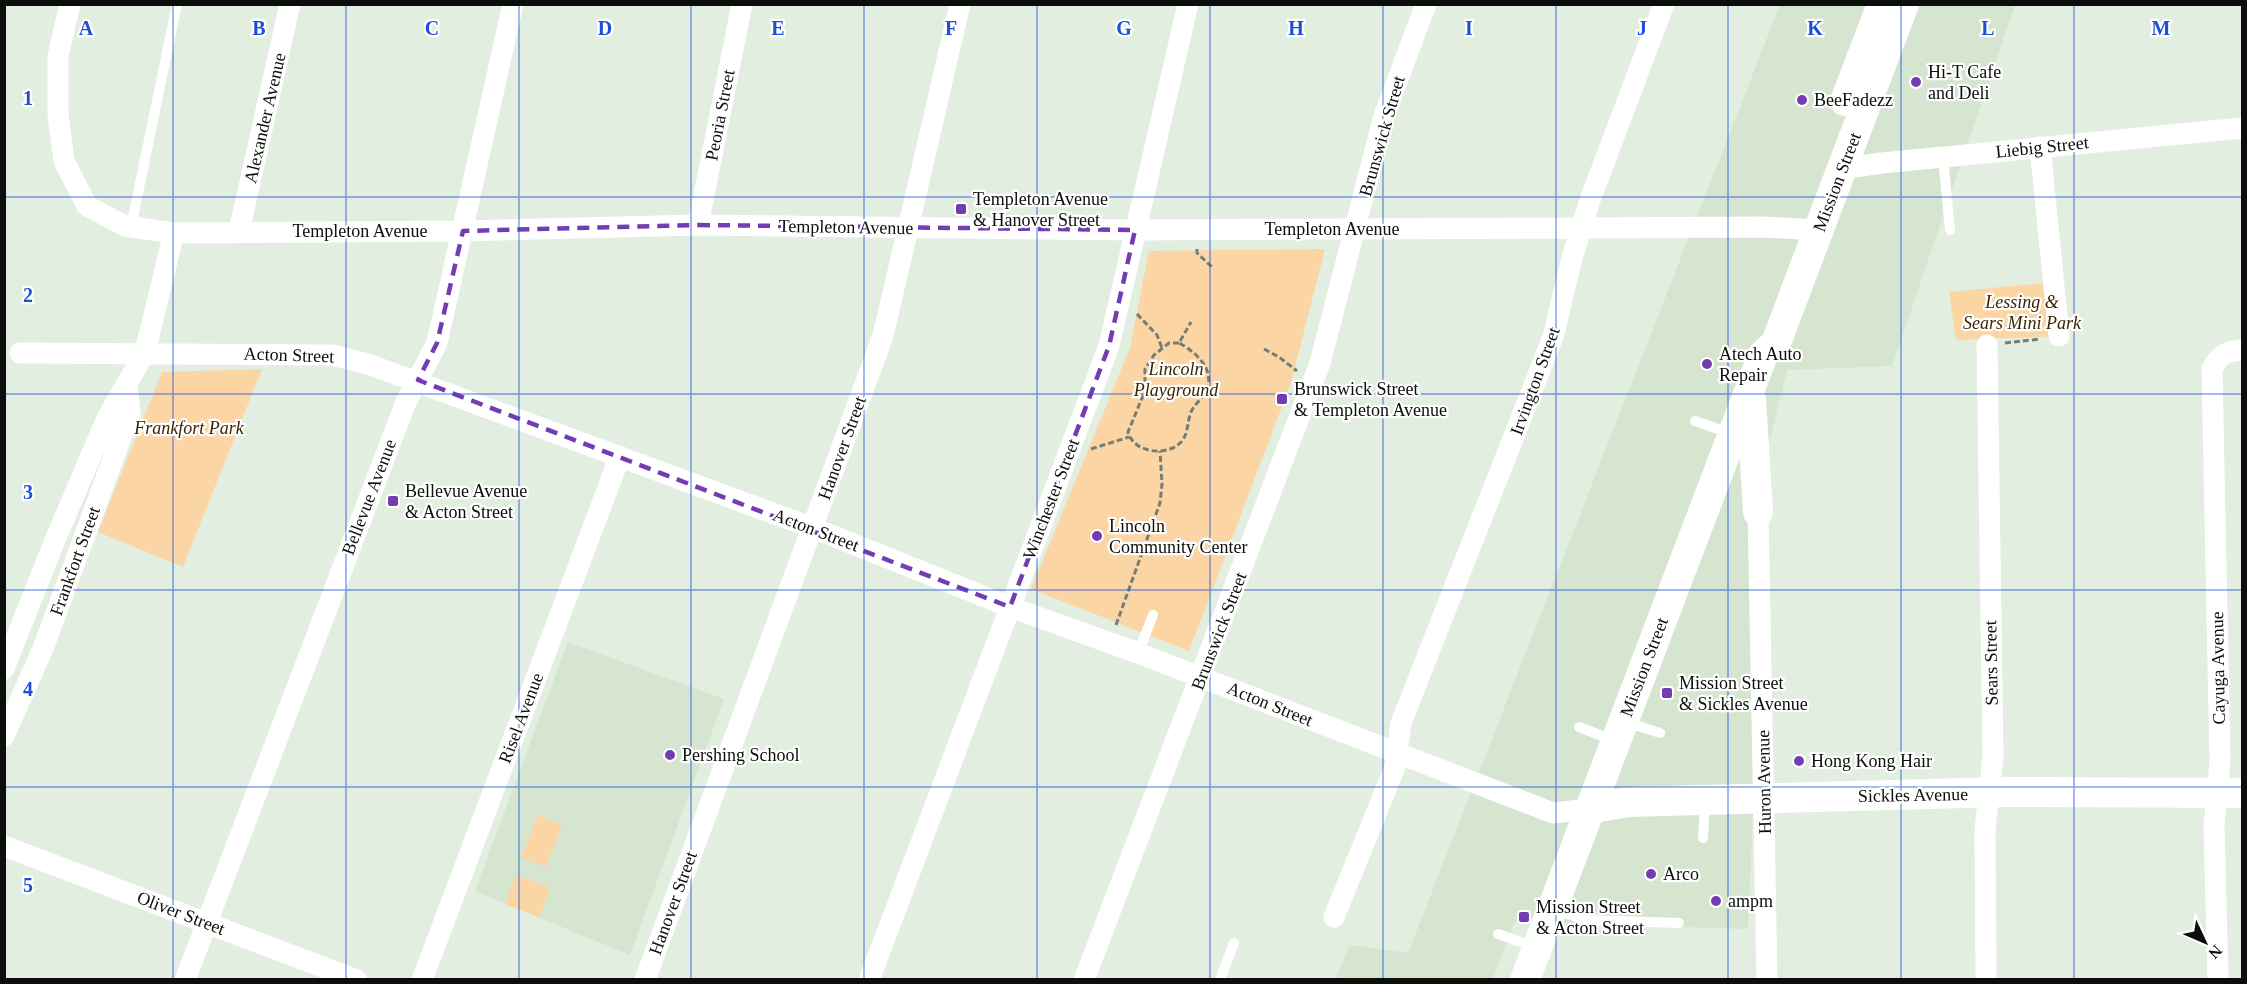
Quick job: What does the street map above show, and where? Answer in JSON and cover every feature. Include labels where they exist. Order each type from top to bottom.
[{"type":"main road","name":"Mission Street","points":[[1525,980],[1763,355],[1776,343],[1808,229],[1882,4]]},
{"type":"main road","name":"Mission Street","points":[[1808,229],[1841,169],[1905,4]]},
{"type":"main road","points":[[1750,388],[1758,513]]},
{"type":"main road","points":[[1717,475],[1747,496],[1758,513]]},
{"type":"main road","name":"Sickles Avenue","points":[[1590,809],[1627,802],[1988,793],[2235,791]]},
{"type":"street","name":"Templeton Avenue","points":[[70,4],[58,56],[58,115],[64,161],[87,206],[131,227],[174,233],[463,231],[698,225],[1135,230],[1808,229]]},
{"type":"street","name":"Alexander Avenue","points":[[239,231],[290,4]]},
{"type":"street","name":"Bellevue Avenue","points":[[185,980],[402,412],[437,343],[513,4]]},
{"type":"street","name":"Peoria Street","points":[[698,225],[742,4]]},
{"type":"street","name":"Hanover Street","points":[[645,980],[883,336],[960,4]]},
{"type":"street","name":"Winchester Street","points":[[869,980],[1109,346],[1188,4]]},
{"type":"street","name":"Brunswick Street","points":[[1084,980],[1202,677],[1313,382],[1384,116],[1426,4]]},
{"type":"street","name":"Irvington Street","points":[[1334,917],[1397,755],[1401,723],[1553,337],[1582,228],[1664,4]]},
{"type":"street","name":"Liebig Street","points":[[1841,169],[2242,128]]},
{"type":"street","points":[[2040,147],[2059,336]]},
{"type":"street","name":"Frankfort Street","points":[[4,669],[102,428],[145,352],[174,233]]},
{"type":"street","name":"Sears Street","points":[[1986,980],[1985,830],[1993,756],[1987,345]]},
{"type":"street","name":"Cayuga Avenue","points":[[2218,980],[2214,825],[2235,791],[2220,762],[2212,369],[2217,358],[2229,351],[2242,350]]},
{"type":"street","name":"Acton Street","points":[[20,353],[332,354],[418,380],[813,528],[1010,607],[1202,677],[1397,755],[1553,813],[1590,809]]},
{"type":"street","name":"Frankfort Street","points":[[4,736],[42,651],[130,413],[127,383]]},
{"type":"street","name":"Risel Avenue","points":[[422,980],[620,456]]},
{"type":"street","name":"Huron Avenue","points":[[1758,513],[1767,980]]},
{"type":"street","name":"Oliver Street","points":[[4,846],[357,980]]},
{"type":"lane","points":[[131,227],[177,4]]},
{"type":"lane","points":[[1943,157],[1950,230]]},
{"type":"lane","points":[[1695,421],[1733,434]]},
{"type":"lane","points":[[1138,653],[1153,615]]},
{"type":"lane","points":[[1579,727],[1660,733]]},
{"type":"lane","points":[[1703,838],[1705,800]]},
{"type":"lane","points":[[1552,909],[1586,920],[1679,924]]},
{"type":"lane","points":[[1498,934],[1537,948]]},
{"type":"lane","points":[[1220,980],[1234,943]]},
{"type":"path","points":[[1197,254],[1212,267]]},
{"type":"path","points":[[1118,306],[1140,315],[1157,335],[1162,348]]},
{"type":"path","points":[[1179,343],[1191,322]]},
{"type":"path","points":[[1987,345],[2059,336]]},
{"type":"path","points":[[1169,343],[1179,343],[1204,363],[1208,383],[1206,391],[1191,412],[1185,437],[1170,449],[1160,452],[1142,447],[1129,437],[1130,424],[1145,392],[1145,369],[1154,355],[1162,348],[1169,343]]},
{"type":"path","points":[[1264,349],[1313,382]]},
{"type":"path","points":[[1071,444],[1091,449],[1129,437]]},
{"type":"path","points":[[1109,643],[1156,519],[1162,484],[1160,452]]},
{"type":"highlighted area","points":[[698,225],[1135,230],[1109,346],[1010,607],[418,380],[437,343],[463,231]]},
{"type":"shaded area","points":[[1780,5],[2015,5],[1892,366],[1787,370],[1749,523],[1755,768],[1748,929],[1514,922],[1493,979],[1335,980],[1350,945],[1408,953]]},
{"type":"shaded area","points":[[568,642],[724,699],[630,955],[475,891]]},
{"type":"green space","name":"Lincoln Playground","points":[[1325,249],[1291,383],[1189,651],[1031,589],[1130,348],[1149,251]]},
{"type":"green space","name":"Lessing & Sears Mini Park","points":[[2054,282],[2059,336],[1956,340],[1949,292]]},
{"type":"green space","name":"Frankfort Park","points":[[262,369],[183,567],[98,532],[162,372]]},
{"type":"green space","points":[[538,815],[562,825],[546,867],[521,858]]},
{"type":"green space","points":[[516,875],[550,888],[539,917],[505,904]]},
{"type":"place","name":"Hi-T Cafe and Deli","points":[[1916,82]]},
{"type":"place","name":"BeeFadezz","points":[[1802,100]]},
{"type":"place","name":"Templeton Avenue & Hanover Street","points":[[961,209]]},
{"type":"place","name":"Atech Auto Repair","points":[[1707,364]]},
{"type":"place","name":"Brunswick Street & Templeton Avenue","points":[[1282,399]]},
{"type":"place","name":"Bellevue Avenue & Acton Street","points":[[393,501]]},
{"type":"place","name":"Lincoln Community Center","points":[[1097,536]]},
{"type":"place","name":"Mission Street & Sickles Avenue","points":[[1667,693]]},
{"type":"place","name":"Pershing School","points":[[670,755]]},
{"type":"place","name":"Hong Kong Hair","points":[[1799,761]]},
{"type":"place","name":"Arco","points":[[1651,874]]},
{"type":"place","name":"ampm","points":[[1716,901]]},
{"type":"place","name":"Mission Street & Acton Street","points":[[1524,917]]}]
